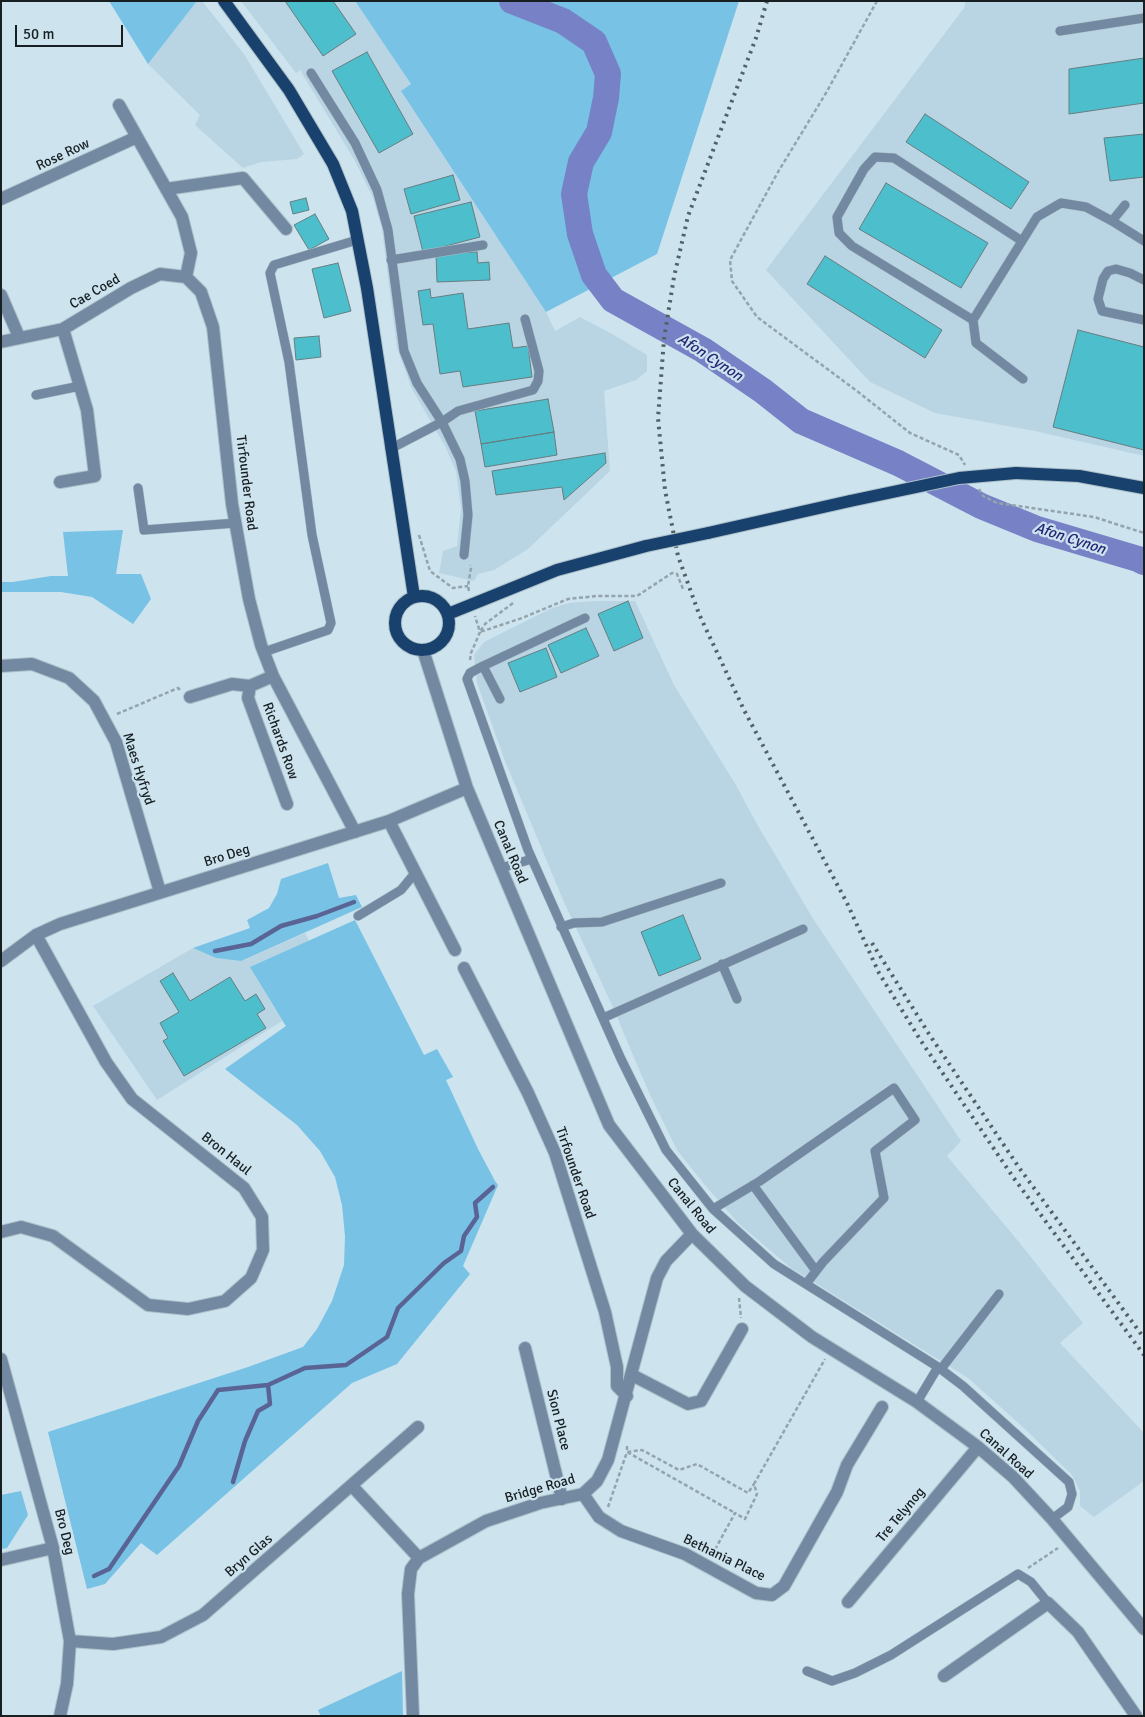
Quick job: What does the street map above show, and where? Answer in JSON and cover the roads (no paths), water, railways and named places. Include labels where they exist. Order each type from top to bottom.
[{"type":"main road","points":[[224,1],[289,90],[333,164],[352,211],[367,288],[414,597]]},
{"type":"main road","points":[[448,614],[557,570],[646,546],[958,478],[1016,473],[1079,476],[1144,488]]},
{"type":"main road","points":[[414,597],[430,597],[438,601],[448,614],[448,631],[439,644],[431,648],[423,650],[414,649],[400,639],[396,632],[396,615],[400,607],[414,597]]},
{"type":"street","points":[[119,105],[182,217],[191,253],[186,277]]},
{"type":"street","name":"Rose Row","points":[[1,199],[137,137]]},
{"type":"street","points":[[166,188],[243,178],[286,229]]},
{"type":"street","name":"Cae Coed","points":[[1,342],[63,329],[131,288],[160,274],[186,277]]},
{"type":"street","name":"Tirfounder Road","points":[[186,277],[202,292],[213,327],[236,523],[249,599],[264,652],[273,676],[355,832]]},
{"type":"street","points":[[1,295],[19,337]]},
{"type":"street","points":[[60,482],[95,476],[87,410],[63,329]]},
{"type":"street","name":"Canal Road","points":[[423,650],[467,788],[609,1126],[692,1234],[745,1286],[812,1337],[917,1402],[978,1447],[1012,1477],[1052,1519],[1144,1629]]},
{"type":"street","name":"Maes Hyfryd","points":[[1,666],[32,664],[69,678],[94,701],[116,742],[160,892]]},
{"type":"street","points":[[190,697],[232,684],[250,686],[273,676]]},
{"type":"street","name":"Richards Row","points":[[250,686],[248,698],[287,804]]},
{"type":"street","name":"Bro Deg","points":[[1,961],[36,935],[60,924],[389,821],[467,788]]},
{"type":"street","points":[[389,821],[455,950]]},
{"type":"street","name":"Bron Haul","points":[[1,1232],[21,1227],[53,1236],[148,1306],[188,1309],[225,1301],[251,1278],[263,1250],[262,1217],[244,1188],[132,1098],[106,1062],[36,935]]},
{"type":"street","name":"Tirfounder Road","points":[[464,968],[528,1093],[555,1153],[605,1312],[617,1367],[617,1386],[626,1396]]},
{"type":"street","name":"Bridge Road","points":[[419,1558],[486,1522],[540,1504],[583,1494],[597,1481],[608,1460],[657,1278],[666,1261],[692,1234]]},
{"type":"street","points":[[632,1375],[688,1404],[701,1401],[742,1329]]},
{"type":"street","name":"Sion Place","points":[[525,1348],[562,1499]]},
{"type":"street","name":"Bro Deg","points":[[1,1359],[53,1548],[70,1641],[67,1684],[60,1716]]},
{"type":"street","name":"Bethania Place","points":[[583,1494],[599,1517],[621,1531],[686,1554],[756,1593],[772,1595],[784,1586],[837,1492],[847,1465],[882,1407]]},
{"type":"street","name":"Bryn Glas","points":[[70,1641],[113,1644],[161,1637],[203,1615],[418,1427]]},
{"type":"street","name":"Tre Telynog","points":[[848,1602],[978,1447]]},
{"type":"street","points":[[352,1486],[419,1558],[411,1569],[408,1594],[413,1716]]},
{"type":"street","points":[[1,1560],[53,1548]]},
{"type":"street","points":[[944,1676],[1048,1603],[1078,1632],[1131,1714]]},
{"type":"lane","points":[[1060,32],[1144,18]]},
{"type":"lane","points":[[311,73],[355,143],[377,190],[388,230],[404,351],[417,383],[442,422],[460,459],[465,481],[468,515],[464,555]]},
{"type":"lane","points":[[973,320],[852,246],[840,233],[837,217],[864,169],[875,157],[894,158],[1022,241]]},
{"type":"lane","points":[[1023,379],[976,343],[973,320],[1037,217],[1061,203],[1086,207],[1144,241]]},
{"type":"lane","points":[[1112,221],[1125,205]]},
{"type":"lane","points":[[264,652],[328,630],[331,624],[312,536],[289,362],[270,273],[274,265],[357,240]]},
{"type":"lane","points":[[391,260],[483,245]]},
{"type":"lane","points":[[1144,280],[1130,272],[1116,269],[1108,271],[1103,279],[1098,299],[1102,311],[1144,320]]},
{"type":"lane","points":[[390,449],[442,422],[458,411],[533,390],[538,381],[539,371],[525,319]]},
{"type":"lane","points":[[36,395],[80,386]]},
{"type":"lane","points":[[138,488],[144,530],[236,523]]},
{"type":"lane","points":[[585,618],[483,666],[470,673],[467,679],[532,859],[621,1059],[666,1150],[713,1210],[774,1264],[940,1368],[963,1386],[1069,1482],[1072,1494],[1068,1507],[1052,1519]]},
{"type":"lane","points":[[483,666],[500,699]]},
{"type":"lane","points":[[501,868],[532,859]]},
{"type":"lane","points":[[358,916],[401,890],[416,873]]},
{"type":"lane","points":[[561,927],[574,923],[602,922],[721,883]]},
{"type":"lane","points":[[603,1018],[803,929]]},
{"type":"lane","points":[[722,964],[737,999]]},
{"type":"lane","points":[[713,1210],[756,1183],[894,1088],[915,1120],[875,1151],[884,1198],[806,1284]]},
{"type":"lane","points":[[756,1183],[816,1271]]},
{"type":"lane","points":[[917,1402],[940,1368],[999,1294]]},
{"type":"lane","points":[[807,1671],[832,1682],[855,1673],[891,1655],[1018,1574],[1031,1582],[1048,1603]]},
{"type":"waterway","name":"Afon Cynon","points":[[512,1],[563,21],[594,42],[608,74],[606,98],[599,132],[581,162],[574,194],[580,234],[594,275],[613,300],[703,350],[763,391],[801,421],[898,463],[981,506],[1037,529],[1144,562]]},
{"type":"waterway","points":[[215,951],[251,944],[281,926],[317,916],[354,902]]},
{"type":"waterway","points":[[94,1576],[109,1569],[179,1466],[198,1421],[218,1390],[268,1385],[305,1368],[346,1365],[387,1337],[398,1308],[444,1263],[461,1251],[464,1236],[477,1217],[475,1203],[493,1187]]},
{"type":"waterway","points":[[233,1482],[245,1441],[258,1411],[270,1404],[268,1385]]},
{"type":"railway","points":[[767,1],[756,38],[688,216],[674,277],[664,339],[658,418],[665,490],[678,556],[699,614],[744,710],[847,903],[879,973],[921,1041],[1013,1177],[1144,1355]]},
{"type":"railway","points":[[872,943],[929,1034],[1020,1169],[1144,1338]]}]
